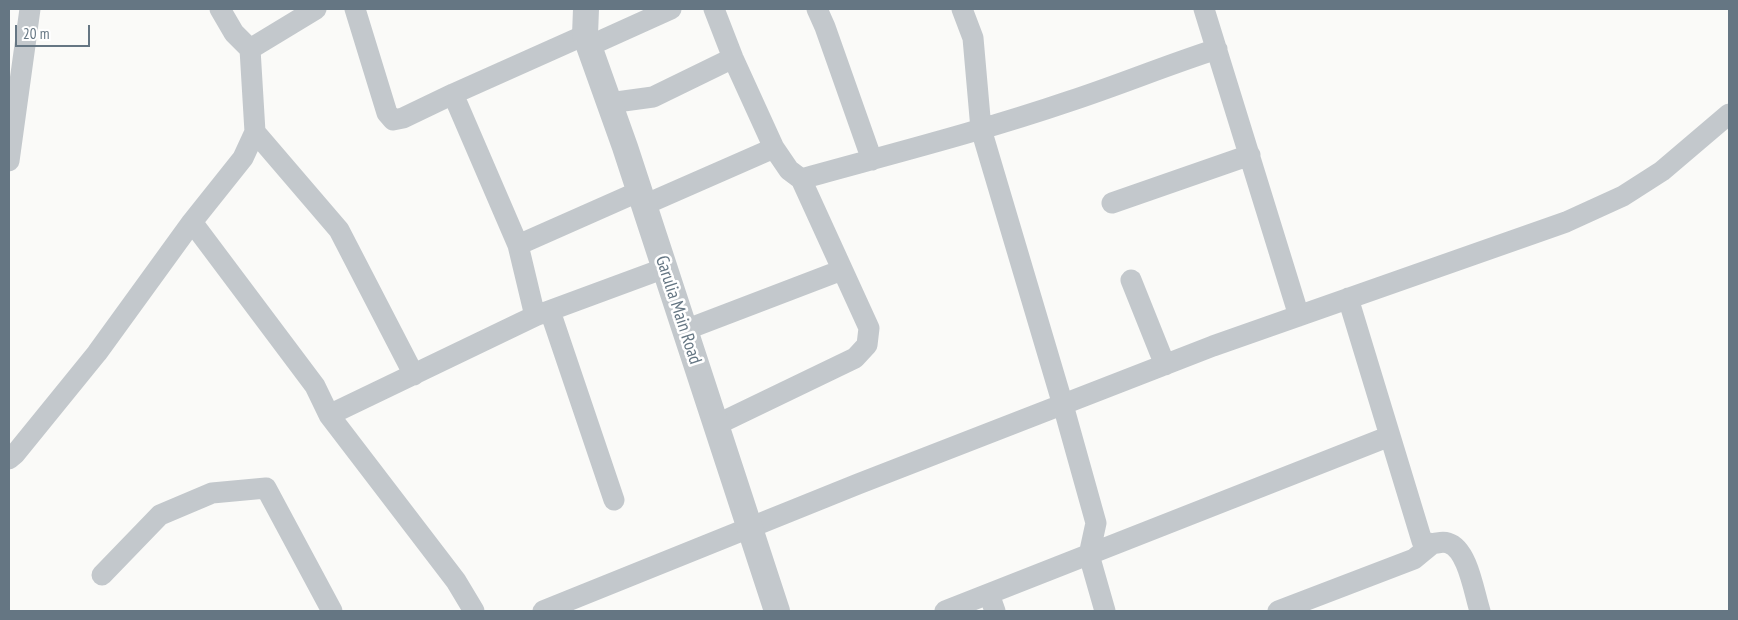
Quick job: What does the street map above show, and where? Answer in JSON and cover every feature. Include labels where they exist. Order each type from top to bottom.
[{"type":"street","points":[[9,161],[30,9]]},
{"type":"street","points":[[9,459],[97,353],[192,222],[243,158],[255,132],[250,49],[234,33],[220,9]]},
{"type":"street","points":[[250,49],[316,9]]},
{"type":"street","points":[[355,9],[387,113],[394,120],[404,118],[453,94],[587,40],[671,9]]},
{"type":"street","name":"Garulia Main Road","points":[[586,9],[587,40],[642,198],[777,611]]},
{"type":"street","points":[[714,9],[733,58],[774,148],[789,170],[801,179],[869,328],[868,346],[855,358],[716,425]]},
{"type":"street","points":[[817,9],[872,160]]},
{"type":"street","points":[[962,9],[973,38],[981,129],[1096,523],[1089,555],[1105,611]]},
{"type":"street","points":[[1204,9],[1299,316]]},
{"type":"street","points":[[801,179],[981,129],[1072,101],[1159,68],[1217,49]]},
{"type":"street","points":[[609,103],[653,97],[733,58]]},
{"type":"street","points":[[453,94],[518,245],[614,500]]},
{"type":"street","points":[[543,611],[858,484],[1213,346],[1566,222],[1623,196],[1662,171],[1729,114]]},
{"type":"street","points":[[255,132],[339,230],[414,375]]},
{"type":"street","points":[[518,245],[774,148]]},
{"type":"street","points":[[1112,203],[1250,155]]},
{"type":"street","points":[[192,222],[315,386],[329,415],[456,581],[474,611]]},
{"type":"street","points":[[329,415],[542,313],[665,268]]},
{"type":"street","points":[[685,330],[842,270]]},
{"type":"street","points":[[1131,280],[1165,365]]},
{"type":"street","points":[[1348,298],[1422,541],[1431,545]]},
{"type":"street","points":[[945,611],[992,603],[1089,555],[1390,436]]},
{"type":"street","points":[[102,576],[160,515],[212,493],[266,488],[332,611]]},
{"type":"street","points":[[1278,611],[1414,559],[1431,545],[1446,542],[1455,547],[1463,556],[1480,611]]}]
